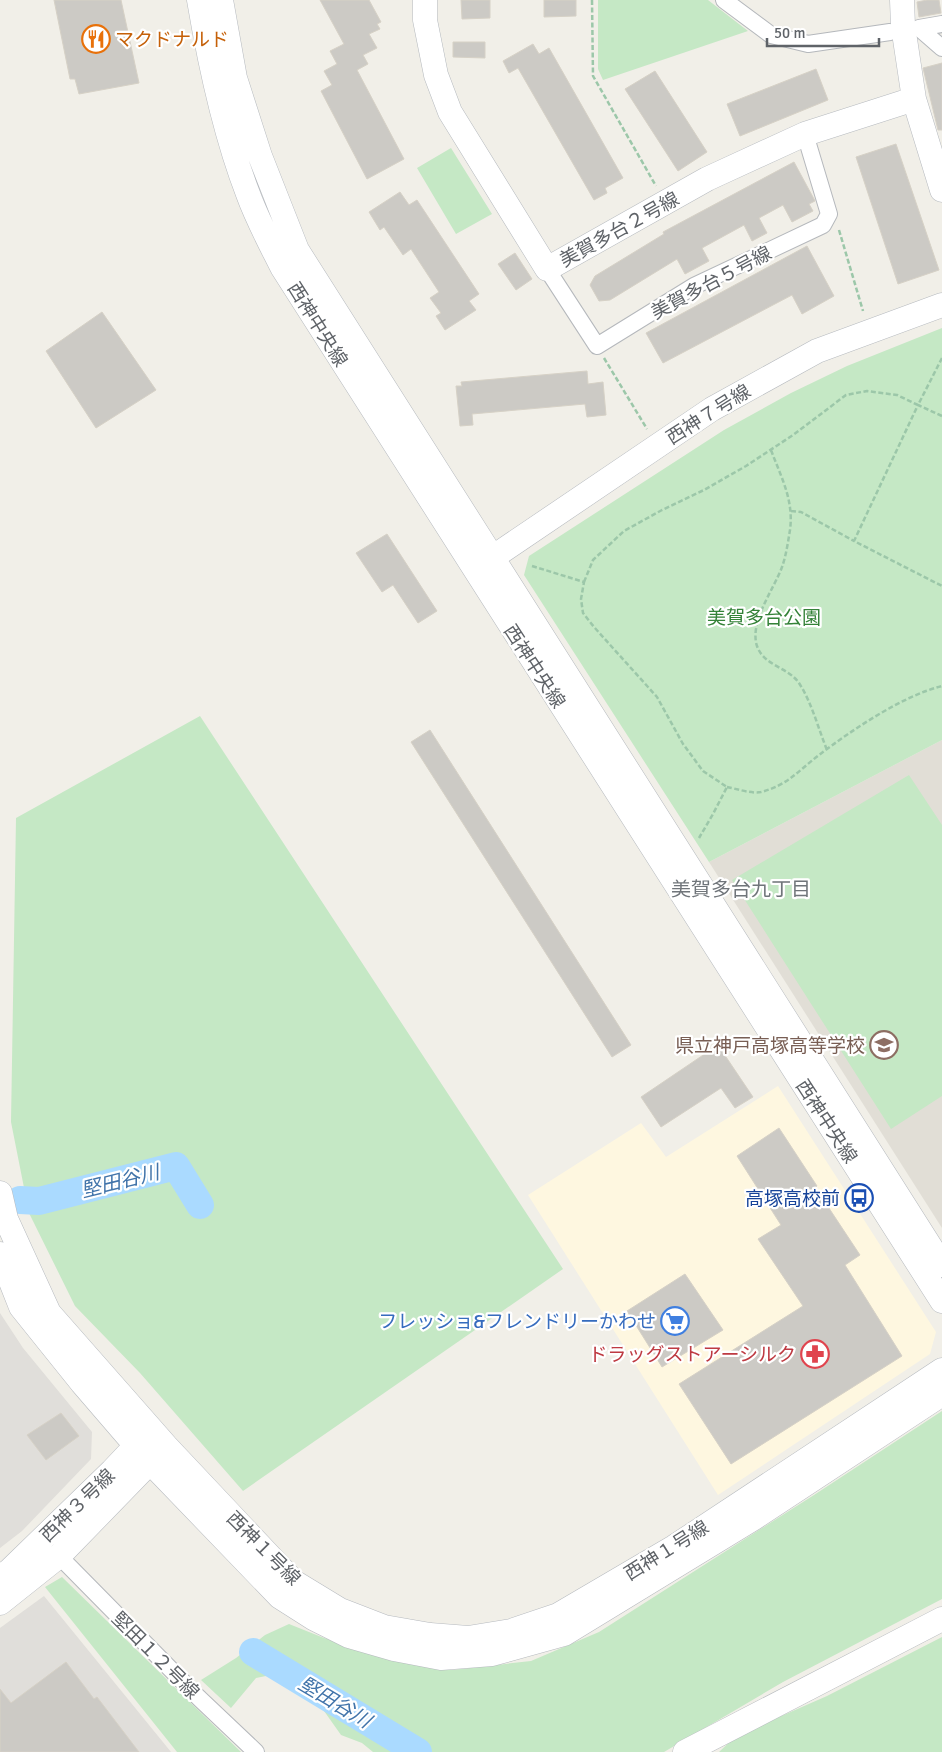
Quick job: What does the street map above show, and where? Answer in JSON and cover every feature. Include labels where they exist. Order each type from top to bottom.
[{"type":"street","name":"西神中央線","points":[[199,0],[228,134],[248,194],[282,267],[483,564],[942,1265]]},
{"type":"street","name":"西神中央線","points":[[221,0],[235,78],[260,156],[296,250],[483,564],[942,1301]]},
{"type":"street","name":"美賀多台２号線","points":[[425,0],[425,20],[436,75],[450,112],[547,269],[707,180],[806,134],[914,99]]},
{"type":"street","points":[[724,0],[771,35],[808,44],[890,32]]},
{"type":"street","points":[[902,0],[902,26],[914,99],[942,190]]},
{"type":"street","points":[[942,24],[919,28],[942,48]]},
{"type":"street","points":[[806,134],[829,214]]},
{"type":"street","name":"美賀多台５号線","points":[[597,346],[694,286],[823,226],[829,214]]},
{"type":"street","points":[[547,269],[597,346]]},
{"type":"street","name":"西神７号線","points":[[483,564],[712,409],[817,351],[942,305]]},
{"type":"street","name":"西神１号線","points":[[0,1193],[6,1219],[49,1313],[151,1446],[280,1597],[313,1618],[348,1636],[394,1649],[441,1658],[492,1654],[564,1634],[754,1518],[942,1394]]},
{"type":"street","name":"西神１号線","points":[[0,1254],[21,1307],[82,1383],[294,1582],[340,1610],[384,1627],[430,1635],[468,1638],[511,1631],[558,1615],[674,1547],[942,1370]]},
{"type":"street","name":"西神３号線","points":[[0,1603],[59,1556],[151,1446]]},
{"type":"street","name":"西神３号線","points":[[0,1577],[16,1564],[112,1471],[151,1446]]},
{"type":"street","name":"堅田１２号線","points":[[59,1556],[199,1698],[256,1752]]},
{"type":"street","points":[[685,1752],[942,1619]]},
{"type":"path","points":[[592,0],[593,76],[666,202]]},
{"type":"path","points":[[829,214],[838,226],[863,311]]},
{"type":"path","points":[[597,346],[646,429]]},
{"type":"path","points":[[854,541],[942,358]]},
{"type":"path","points":[[942,416],[897,394],[867,391],[846,395],[771,450],[704,490],[624,531],[593,560],[584,582],[581,599],[583,613],[594,628],[656,697],[682,744],[703,771],[727,786],[759,793],[784,784],[827,750],[889,708],[942,686]]},
{"type":"path","points":[[771,450],[790,499],[790,528],[782,566],[757,621],[757,645],[767,661],[798,681],[810,705],[827,750]]},
{"type":"path","points":[[790,511],[801,512],[942,586]]},
{"type":"path","points":[[532,566],[584,582]]},
{"type":"path","points":[[699,838],[727,786]]},
{"type":"shaded area","name":"県立神戸高塚高等学校","points":[[942,740],[942,1228],[709,862]]},
{"type":"shaded area","points":[[778,1086],[936,1332],[930,1354],[718,1495],[528,1195],[641,1123],[666,1157]]},
{"type":"shaded area","points":[[0,1313],[23,1348],[92,1432],[91,1459],[22,1531],[0,1548]]},
{"type":"shaded area","points":[[44,1596],[171,1752],[0,1752],[0,1628]]},
{"type":"green space","points":[[598,0],[708,0],[748,31],[603,80],[598,69]]},
{"type":"green space","points":[[451,148],[492,214],[456,234],[417,168]]},
{"type":"green space","name":"美賀多台公園","points":[[942,328],[942,740],[709,862],[524,575],[529,556],[724,430],[791,393],[847,366]]},
{"type":"green space","points":[[200,716],[563,1269],[243,1491],[140,1373],[75,1306],[29,1213],[11,1122],[16,818]]},
{"type":"green space","name":"県立神戸高塚高等学校","points":[[909,775],[942,825],[942,1096],[891,1129],[732,880]]},
{"type":"green space","points":[[942,1411],[942,1599],[783,1682],[664,1752],[373,1752],[362,1743],[341,1735],[317,1701],[276,1674],[256,1678],[231,1708],[201,1680],[236,1658],[265,1635],[289,1624],[324,1638],[385,1657],[452,1670],[531,1661],[599,1632]]},
{"type":"green space","points":[[62,1577],[241,1752],[177,1752],[45,1587]]},
{"type":"green space","points":[[942,1637],[942,1752],[719,1752],[736,1736],[827,1696]]},
{"type":"building","name":"マクドナルド","points":[[54,0],[121,0],[139,83],[79,94],[75,79],[70,79]]},
{"type":"building","points":[[320,0],[369,0],[381,22],[377,24],[380,29],[369,34],[377,48],[363,55],[368,64],[357,70],[404,159],[367,179],[321,91],[332,85],[324,71],[337,64],[330,51],[344,44]]},
{"type":"building","points":[[461,0],[490,0],[490,18],[462,19]]},
{"type":"building","points":[[544,0],[576,0],[576,16],[544,17]]},
{"type":"building","points":[[939,0],[941,13],[919,17],[917,2]]},
{"type":"building","points":[[453,42],[485,42],[485,58],[453,57]]},
{"type":"building","points":[[533,44],[539,54],[549,48],[623,178],[605,188],[607,193],[594,200],[518,68],[509,73],[503,61]]},
{"type":"building","points":[[942,63],[942,130],[938,130],[923,68]]},
{"type":"building","points":[[816,69],[828,100],[740,136],[727,104]]},
{"type":"building","points":[[655,71],[707,152],[678,171],[625,89]]},
{"type":"building","points":[[896,144],[939,270],[898,284],[856,157]]},
{"type":"building","points":[[794,162],[815,201],[809,204],[813,211],[792,222],[783,205],[759,218],[767,233],[752,241],[744,225],[702,248],[709,261],[685,274],[677,259],[610,300],[599,301],[590,285],[595,276],[664,234],[663,232]]},
{"type":"building","points":[[400,192],[409,205],[417,200],[479,294],[469,301],[476,310],[445,330],[436,316],[441,313],[430,298],[439,292],[411,249],[403,255],[384,227],[380,230],[369,212]]},
{"type":"building","points":[[807,246],[834,296],[802,314],[792,295],[663,363],[646,333]]},
{"type":"building","points":[[515,253],[532,279],[516,290],[498,264]]},
{"type":"building","points":[[102,312],[156,390],[96,428],[46,351]]},
{"type":"building","points":[[587,371],[588,384],[603,382],[606,415],[587,417],[585,404],[472,414],[473,425],[460,426],[456,386],[462,386],[461,382]]},
{"type":"building","points":[[387,534],[437,611],[418,623],[393,585],[382,592],[356,553]]},
{"type":"building","points":[[430,730],[631,1045],[612,1057],[411,742]]},
{"type":"building","points":[[718,1045],[753,1097],[735,1108],[721,1088],[661,1127],[641,1097]]},
{"type":"building","points":[[779,1128],[860,1255],[845,1265],[902,1356],[731,1464],[679,1384],[803,1306],[758,1239],[781,1225],[737,1156]]},
{"type":"building","points":[[685,1274],[723,1330],[662,1367],[627,1311]]},
{"type":"building","points":[[61,1413],[79,1436],[46,1460],[27,1435]]},
{"type":"building","points":[[66,1662],[94,1699],[97,1697],[139,1752],[0,1752],[0,1689],[11,1703]]},
{"type":"waterway","name":"堅田谷川","points":[[20,1200],[39,1201],[176,1166],[200,1205]]},
{"type":"waterway","name":"堅田谷川","points":[[253,1652],[418,1752]]},
{"type":"place","name":"マクドナルド","points":[[96,39]]},
{"type":"place","name":"県立神戸高塚高等学校","points":[[884,1045]]},
{"type":"place","name":"高塚高校前","points":[[859,1198]]},
{"type":"place","name":"フレッショ&フレンドリーかわせ","points":[[675,1321]]},
{"type":"place","name":"ドラッグストアーシルク","points":[[815,1354]]},
{"type":"district","name":"美賀多台九丁目","points":[[741,889]]}]
